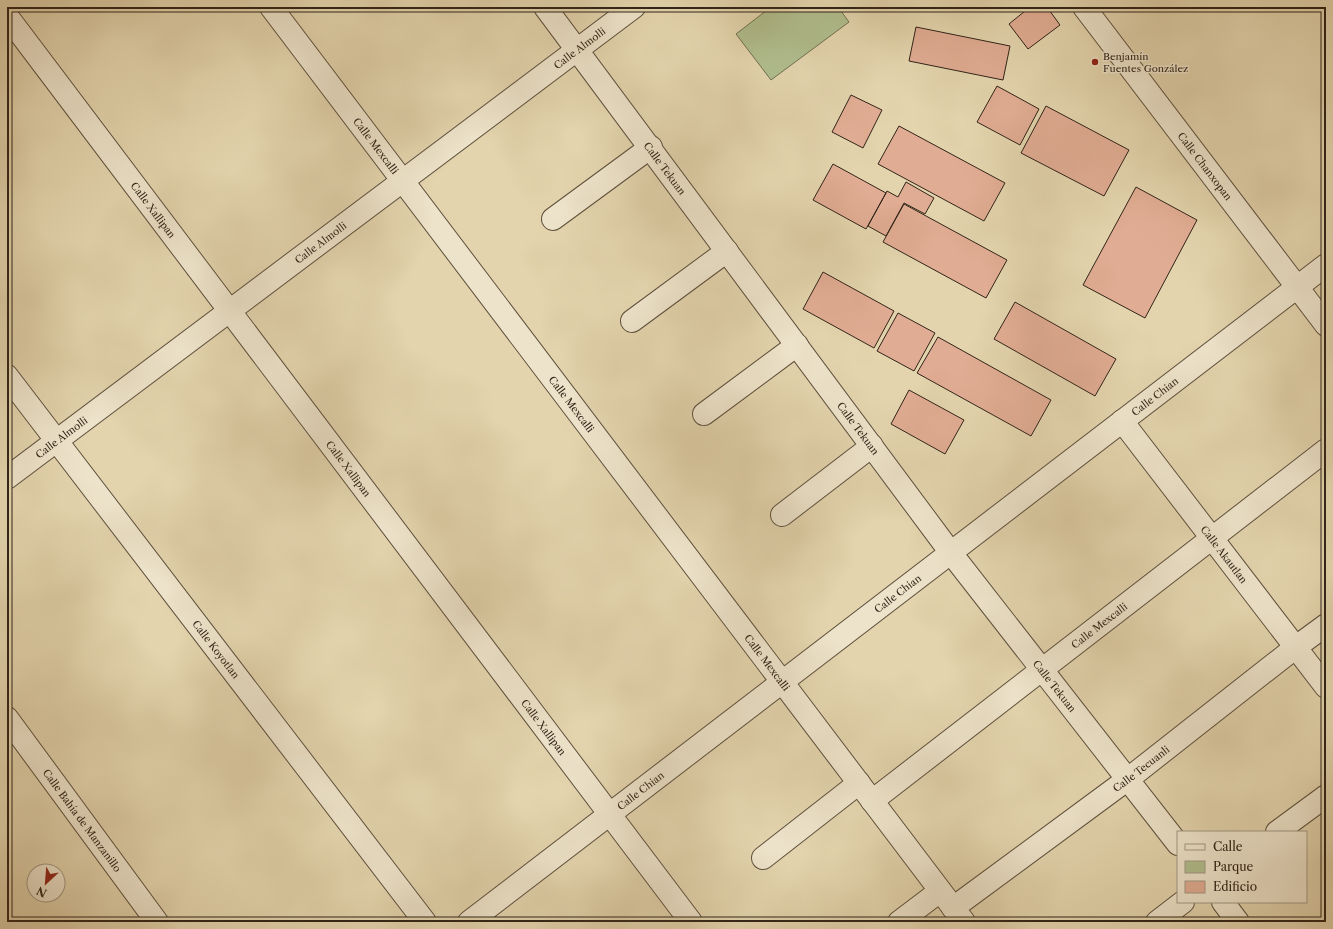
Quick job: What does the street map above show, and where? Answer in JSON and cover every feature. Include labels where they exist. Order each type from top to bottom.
[{"type":"street","name":"Calle Mexcalli","points":[[271,7],[952,907]]},
{"type":"street","name":"Calle Tekuan","points":[[545,7],[578,49],[951,553],[1177,843]]},
{"type":"street","name":"Calle Almolli","points":[[7,478],[634,7]]},
{"type":"street","name":"Calle Chanxopan","points":[[1084,7],[1326,325]]},
{"type":"street","name":"Calle Xallipan","points":[[7,16],[691,922]]},
{"type":"street","points":[[553,219],[651,148]]},
{"type":"street","points":[[632,320],[727,250]]},
{"type":"street","name":"Calle Chian","points":[[469,922],[1326,265]]},
{"type":"street","points":[[704,414],[797,345]]},
{"type":"street","name":"Calle Koyotlan","points":[[7,376],[425,922]]},
{"type":"street","name":"Calle Akautlan","points":[[1122,421],[1326,687]]},
{"type":"street","points":[[782,514],[872,446]]},
{"type":"street","name":"Calle Mexcalli","points":[[872,801],[1326,450]]},
{"type":"street","name":"Calle Tecuanli","points":[[899,922],[952,907],[1128,779],[1326,625]]},
{"type":"street","name":"Calle Bahía de Manzanillo","points":[[7,718],[157,922]]},
{"type":"street","points":[[763,858],[859,783]]},
{"type":"street","points":[[1278,831],[1326,796]]},
{"type":"street","points":[[1157,922],[1182,903]]},
{"type":"street","points":[[1224,903],[1238,922]]},
{"type":"green space","points":[[771,7],[838,7],[849,22],[771,80],[736,34]]},
{"type":"building","points":[[997,7],[1007,7],[1001,12]]},
{"type":"building","points":[[1030,7],[1047,7],[1060,25],[1028,49],[1009,24]]},
{"type":"building","points":[[916,27],[1010,46],[1003,80],[909,61]]},
{"type":"building","points":[[997,86],[1039,109],[1020,145],[977,122]]},
{"type":"building","points":[[851,95],[882,110],[863,148],[832,132]]},
{"type":"building","points":[[1046,106],[1129,150],[1104,196],[1021,153]]},
{"type":"building","points":[[899,126],[1005,183],[984,221],[878,164]]},
{"type":"building","points":[[833,164],[886,193],[866,229],[813,200]]},
{"type":"building","points":[[906,182],[934,198],[925,214],[904,203],[886,236],[868,226],[887,191],[898,197]]},
{"type":"building","points":[[1136,187],[1197,220],[1145,318],[1083,285]]},
{"type":"building","points":[[904,204],[1007,260],[986,298],[883,242]]},
{"type":"building","points":[[823,272],[894,311],[874,348],[803,309]]},
{"type":"building","points":[[1015,302],[1116,359],[1095,396],[994,339]]},
{"type":"building","points":[[898,313],[935,333],[914,371],[877,351]]},
{"type":"building","points":[[938,337],[1051,400],[1031,436],[917,373]]},
{"type":"building","points":[[909,390],[964,420],[945,454],[891,424]]},
{"type":"place","name":"Benjamín Fuentes González","points":[[1095,62]]}]
